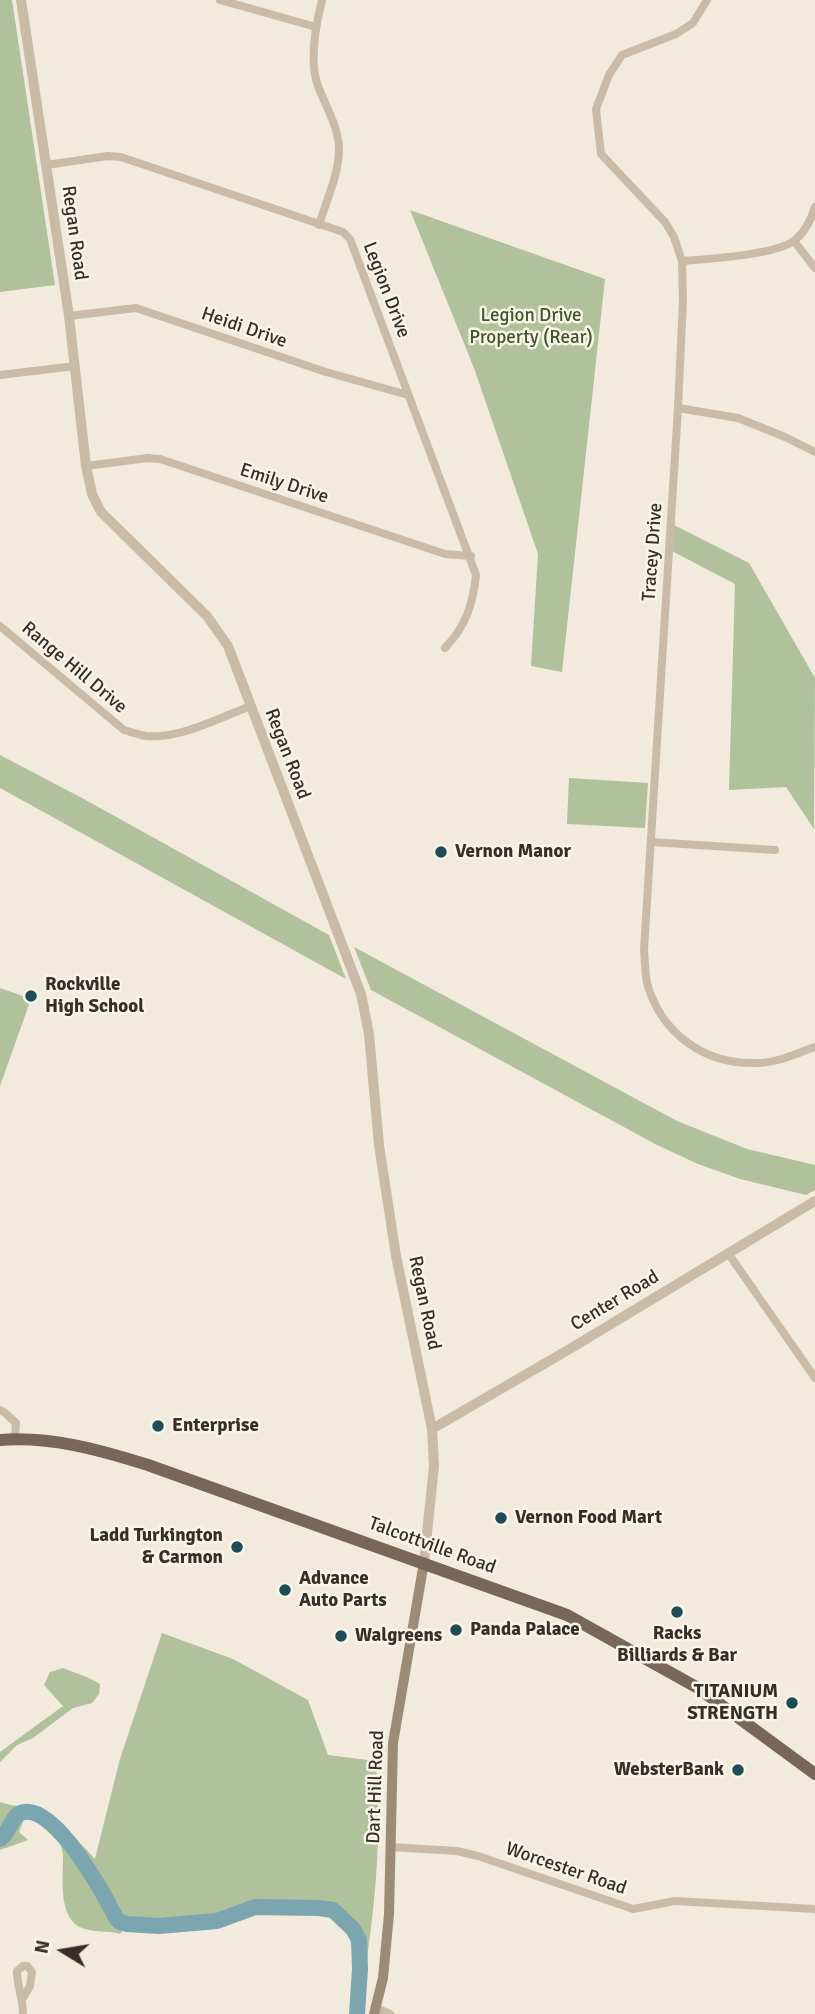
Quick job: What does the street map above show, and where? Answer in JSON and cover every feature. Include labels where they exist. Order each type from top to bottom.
[{"type":"main road","name":"Talcottville Road","points":[[0,1440],[15,1438],[83,1446],[121,1456],[567,1615],[698,1688],[815,1774]]},
{"type":"main road","name":"Dart Hill Road","points":[[375,2011],[383,1978],[389,1914],[393,1743],[424,1562]]},
{"type":"street","name":"Regan Road","points":[[21,0],[69,316],[86,466],[92,494],[101,512],[207,616],[228,646],[361,994],[369,1034],[379,1145],[396,1256],[432,1429],[434,1466],[424,1562]]},
{"type":"street","points":[[220,0],[316,27]]},
{"type":"street","points":[[319,225],[339,161],[339,144],[317,82],[316,27],[321,0]]},
{"type":"street","name":"Tracey Drive","points":[[707,0],[693,23],[676,34],[622,55],[609,75],[596,109],[601,154],[665,222],[674,237],[682,261],[678,408],[644,950],[646,980],[662,1018],[690,1045],[712,1057],[758,1063],[815,1047]]},
{"type":"street","name":"Legion Drive","points":[[46,165],[108,156],[121,157],[343,232],[350,239],[476,575],[473,601],[458,634],[446,648]]},
{"type":"street","points":[[682,261],[761,252],[794,241],[809,224],[815,207]]},
{"type":"street","points":[[794,241],[815,268]]},
{"type":"street","name":"Heidi Drive","points":[[69,316],[136,308],[326,372],[408,395]]},
{"type":"street","points":[[0,375],[75,366]]},
{"type":"street","points":[[678,408],[738,418],[815,452]]},
{"type":"street","name":"Emily Drive","points":[[86,466],[148,458],[160,459],[445,554],[471,556]]},
{"type":"street","name":"Range Hill Drive","points":[[0,626],[124,730],[145,736],[168,735],[251,706]]},
{"type":"street","points":[[651,842],[775,850]]},
{"type":"street","name":"Center Road","points":[[432,1429],[815,1201]]},
{"type":"street","points":[[728,1253],[815,1378]]},
{"type":"street","points":[[0,1410],[16,1423],[15,1438]]},
{"type":"street","name":"Worcester Road","points":[[390,1847],[457,1851],[478,1856],[634,1909],[675,1901],[815,1909]]},
{"type":"street","points":[[23,1998],[23,2014]]},
{"type":"street","points":[[375,2011],[390,2014]]},
{"type":"green space","points":[[0,0],[12,0],[55,285],[0,292]]},
{"type":"green space","name":"Legion Drive Property (Rear)","points":[[410,210],[605,279],[562,672],[531,666],[538,554],[474,368]]},
{"type":"green space","points":[[672,524],[749,563],[815,678],[814,829],[786,787],[729,790],[735,584],[670,550]]},
{"type":"green space","points":[[0,755],[329,935],[346,979],[0,788]]},
{"type":"green space","points":[[569,778],[648,783],[645,828],[567,824]]},
{"type":"green space","points":[[354,947],[677,1121],[747,1149],[815,1165],[815,1190],[806,1195],[740,1179],[657,1145],[371,990]]},
{"type":"green space","points":[[0,988],[31,999],[0,1086]]},
{"type":"green space","points":[[162,1633],[233,1659],[308,1700],[328,1755],[376,1761],[377,1868],[368,1952],[362,1993],[359,1997],[359,1940],[339,1915],[329,1909],[255,1907],[210,1922],[159,1926],[128,1924],[120,1934],[91,1930],[74,1923],[65,1907],[63,1855],[59,1836],[34,1819],[24,1819],[19,1832],[28,1840],[0,1850],[0,1802],[32,1808],[48,1816],[95,1859],[120,1759]]},
{"type":"green space","points":[[63,1668],[100,1684],[99,1694],[92,1703],[73,1708],[33,1738],[17,1745],[0,1762],[0,1752],[63,1706],[44,1685],[50,1672]]},
{"type":"waterway","points":[[0,1839],[20,1813],[37,1814],[51,1823],[78,1854],[116,1918],[127,1924],[159,1926],[217,1921],[255,1907],[333,1910],[353,1929],[359,1940],[357,2014]]},
{"type":"place","name":"Vernon Manor","points":[[441,852]]},
{"type":"place","name":"Rockville High School","points":[[31,996]]},
{"type":"place","name":"Enterprise","points":[[158,1426]]},
{"type":"place","name":"Vernon Food Mart","points":[[501,1518]]},
{"type":"place","name":"Ladd Turkington & Carmon","points":[[237,1547]]},
{"type":"place","name":"Advance Auto Parts","points":[[285,1590]]},
{"type":"place","name":"Racks Billiards & Bar","points":[[677,1612]]},
{"type":"place","name":"Panda Palace","points":[[456,1630]]},
{"type":"place","name":"Walgreens","points":[[341,1636]]},
{"type":"place","name":"TITANIUM STRENGTH","points":[[792,1703]]},
{"type":"place","name":"WebsterBank","points":[[738,1770]]}]
